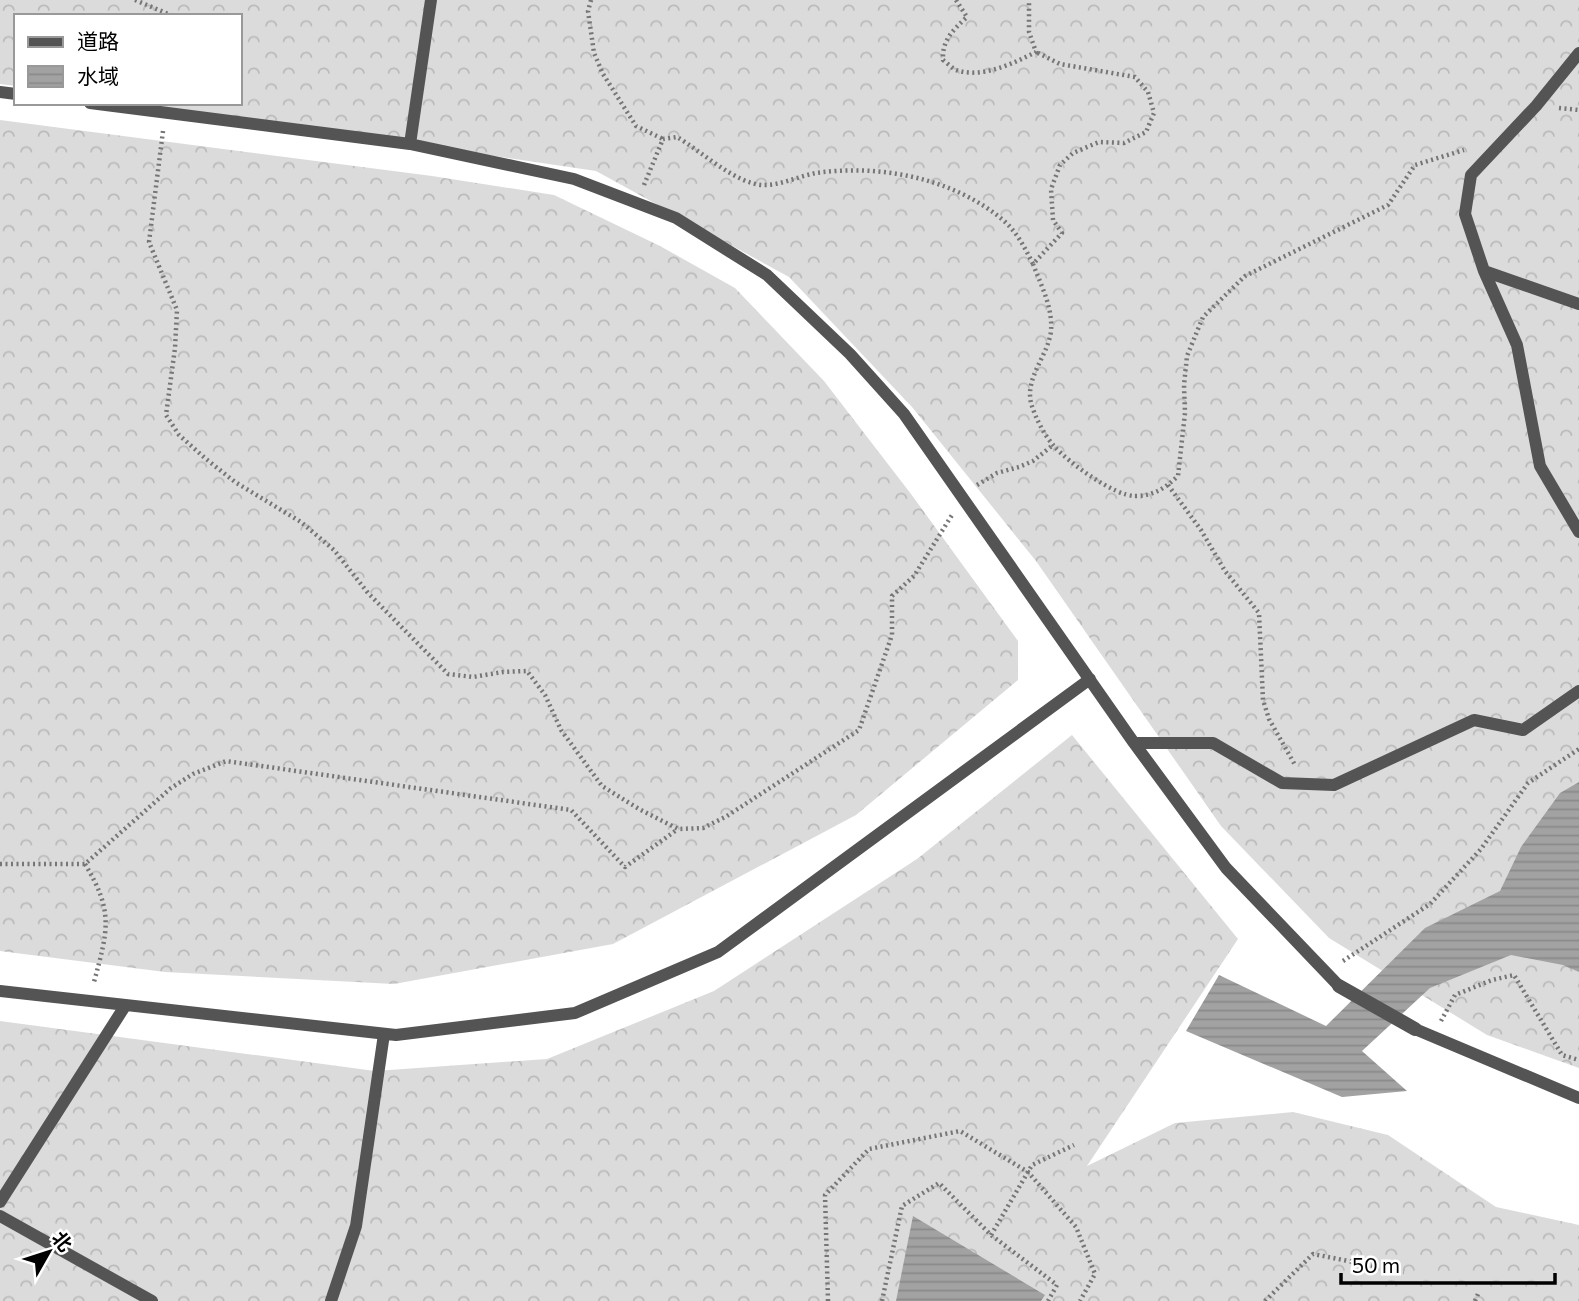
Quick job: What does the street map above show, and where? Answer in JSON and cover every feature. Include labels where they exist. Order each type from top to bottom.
[{"type":"street","points":[[1339,986],[1415,1029]]},
{"type":"lane","points":[[410,144],[431,0]]},
{"type":"lane","points":[[1579,52],[1535,106],[1471,175],[1465,214],[1484,271],[1517,345],[1540,467],[1579,532]]},
{"type":"lane","points":[[105,105],[410,144],[574,179],[677,218],[767,275],[850,354],[904,414],[1133,743],[1226,868],[1339,986]]},
{"type":"lane","points":[[1484,271],[1579,304]]},
{"type":"lane","points":[[0,991],[396,1035],[575,1013],[718,952],[1090,679]]},
{"type":"lane","points":[[1133,743],[1213,743],[1282,783],[1334,785],[1474,720],[1523,730],[1579,691]]},
{"type":"lane","points":[[0,1202],[124,1006]]},
{"type":"lane","points":[[1415,1029],[1579,1097]]},
{"type":"lane","points":[[331,1301],[356,1226],[384,1034]]},
{"type":"lane","points":[[0,1216],[152,1301]]},
{"type":"path","points":[[135,0],[168,14]]},
{"type":"path","points":[[591,0],[588,11],[594,53],[603,74],[636,126],[663,139],[677,136],[742,180],[764,185],[814,173],[886,173],[935,182],[957,191],[1003,220],[1019,237],[1049,304],[1051,332],[1033,377],[1030,401],[1036,417],[1053,445],[1076,466],[1106,486],[1134,497],[1160,492],[1178,476],[1183,442],[1187,356],[1203,317],[1245,276],[1388,205],[1415,165],[1467,150]]},
{"type":"path","points":[[956,0],[967,17],[955,28],[943,47],[943,60],[955,70],[973,72],[991,69],[1013,64],[1036,52]]},
{"type":"path","points":[[1029,0],[1029,32],[1036,52],[1060,64],[1135,77],[1148,92],[1154,113],[1146,132],[1124,143],[1099,142],[1073,153],[1060,165],[1051,189],[1053,220],[1062,233],[1033,264]]},
{"type":"path","points":[[165,113],[149,242],[177,310],[166,415],[179,435],[235,482],[301,522],[334,550],[368,593],[447,674],[473,677],[503,671],[527,671],[545,695],[561,730],[602,786],[678,829],[704,828],[727,816],[859,730],[892,635],[892,596],[915,576],[962,496],[997,473],[1033,461],[1053,445]]},
{"type":"path","points":[[636,203],[663,139]]},
{"type":"path","points":[[1168,485],[1201,530],[1225,571],[1259,613],[1260,674],[1266,710],[1295,765],[1315,784]]},
{"type":"path","points":[[1326,973],[1430,904],[1481,849],[1528,783],[1579,749]]},
{"type":"path","points":[[0,864],[85,864],[171,788],[193,774],[226,761],[571,810],[625,867],[678,829]]},
{"type":"path","points":[[85,864],[99,887],[108,924],[89,1002]]},
{"type":"path","points":[[1432,1037],[1455,995],[1492,980],[1514,975],[1562,1055],[1579,1060]]},
{"type":"path","points":[[828,1301],[825,1195],[869,1149],[960,1131],[1028,1172],[1076,1227],[1095,1274],[1080,1301]]},
{"type":"path","points":[[991,1235],[1032,1165],[1074,1145]]},
{"type":"path","points":[[882,1301],[902,1206],[939,1183],[991,1235],[1057,1285],[1048,1301]]},
{"type":"path","points":[[1265,1301],[1313,1254],[1404,1272]]},
{"type":"path","points":[[1475,1301],[1478,1294]]},
{"type":"green space","points":[[0,0],[1579,0],[1579,1068],[1487,1035],[1329,938],[1221,826],[1036,561],[912,407],[789,277],[596,171],[147,105],[242,105],[242,14],[14,14],[14,86],[0,84]]},
{"type":"green space","points":[[0,120],[432,176],[554,195],[660,246],[735,288],[824,381],[911,494],[1018,641],[1018,680],[856,815],[613,944],[394,984],[165,972],[0,951]]},
{"type":"green space","points":[[1072,735],[1238,939],[1087,1166],[1175,1123],[1293,1112],[1388,1135],[1496,1207],[1579,1225],[1579,1301],[0,1301],[0,1021],[375,1071],[547,1059],[714,991],[917,859]]},
{"type":"water","points":[[1579,782],[1579,972],[1563,965],[1511,955],[1430,988],[1362,1051],[1407,1091],[1342,1097],[1186,1031],[1219,975],[1326,1026],[1425,928],[1500,891],[1521,847],[1560,793]]},
{"type":"water","points":[[913,1216],[1045,1295],[1041,1301],[896,1301]]}]
